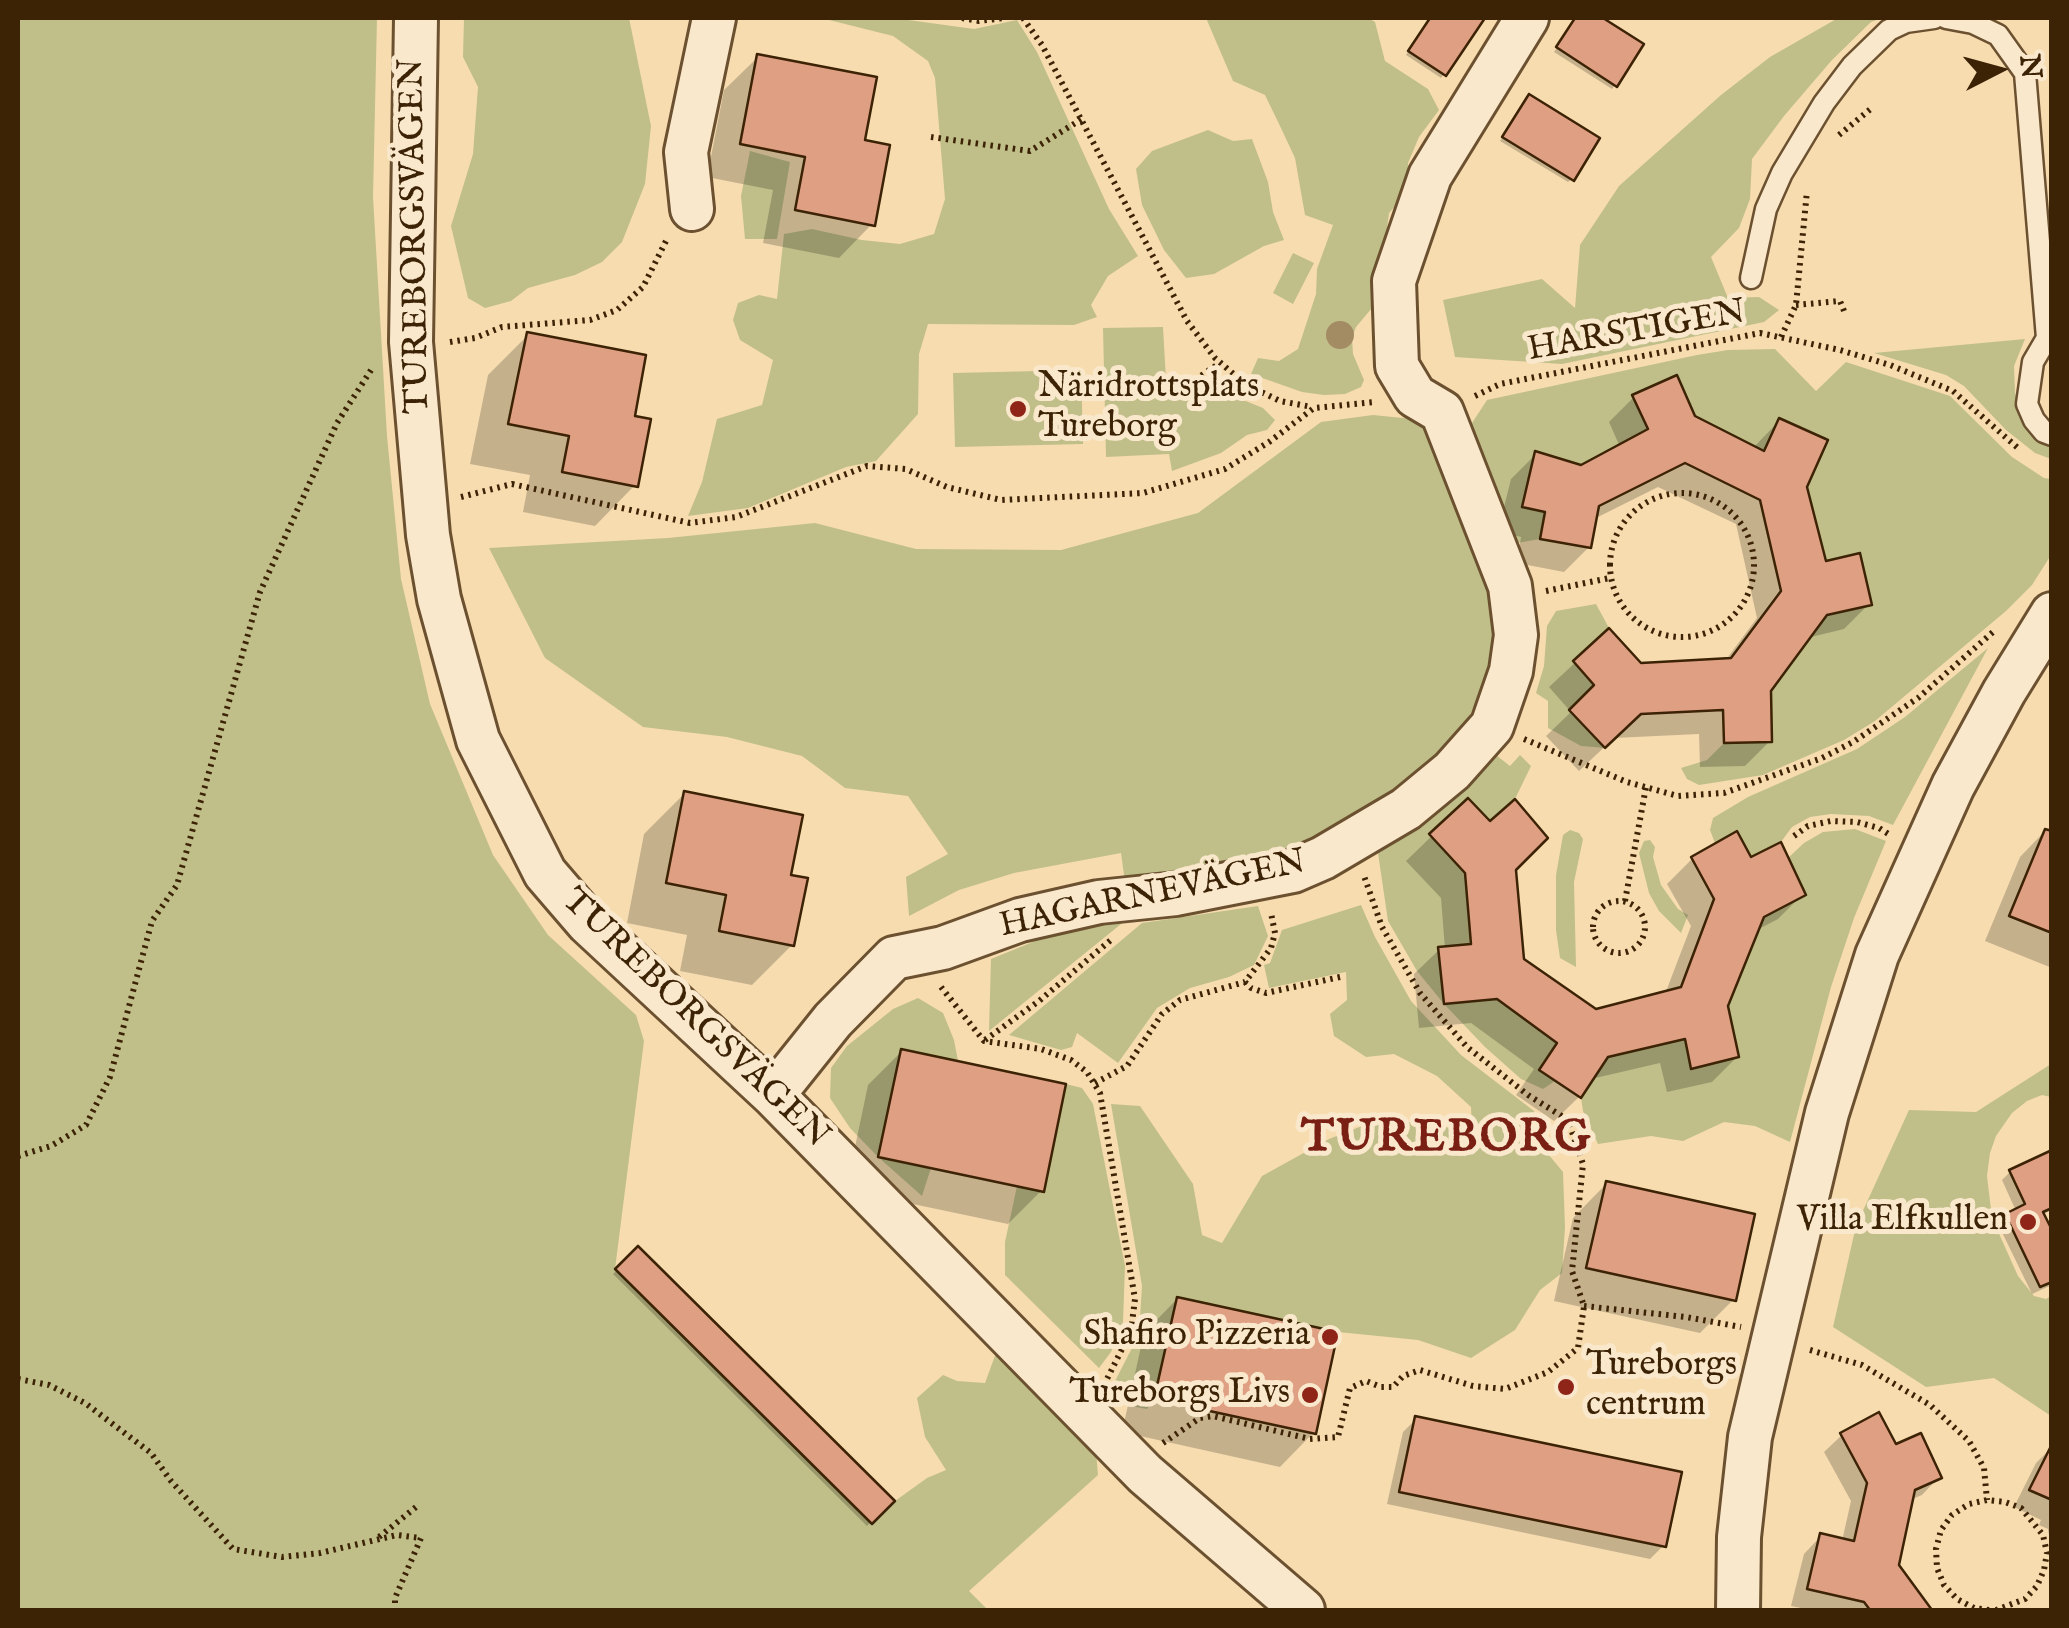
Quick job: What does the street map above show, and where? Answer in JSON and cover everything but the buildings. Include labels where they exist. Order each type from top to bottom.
[{"type":"street","name":"TUREBORGSVÄGEN","points":[[416,18],[427,343],[428,534],[439,599],[478,740],[514,817],[546,874],[588,923],[773,1095],[1145,1474],[1303,1610]]},
{"type":"street","points":[[682,219],[686,152],[714,18]]},
{"type":"street","name":"HAGARNEVÄGEN","points":[[773,1095],[833,1020],[894,958],[942,948],[1020,920],[1098,902],[1176,894],[1293,871],[1338,851],[1406,809],[1472,750],[1492,726],[1511,671],[1516,635],[1510,586],[1429,404],[1397,366],[1394,280],[1430,176],[1527,18]]},
{"type":"street","points":[[1738,1610],[1739,1537],[1750,1437],[1827,1113],[1877,955],[1953,786],[2052,614]]},
{"type":"lane","points":[[1751,278],[1766,208],[1824,103],[1852,66],[1889,30],[1906,22],[1934,18]]},
{"type":"lane","points":[[1946,18],[1973,23],[1998,36],[2025,73],[2047,338],[2034,362],[2027,404],[2034,420],[2052,435]]},
{"type":"path","points":[[962,18],[979,22],[1004,18]]},
{"type":"path","points":[[1023,18],[1082,119],[1187,321],[1220,363],[1245,384],[1280,402],[1314,408]]},
{"type":"path","points":[[1836,137],[1873,107]]},
{"type":"path","points":[[931,137],[1030,151],[1082,119]]},
{"type":"path","points":[[1781,337],[1796,305],[1808,186]]},
{"type":"path","points":[[18,1156],[50,1146],[86,1125],[110,1076],[152,921],[177,885],[260,592],[338,423],[377,361],[427,343],[475,338],[502,327],[590,320],[617,310],[643,288],[682,219]]},
{"type":"path","points":[[1796,305],[1840,302],[1844,311]]},
{"type":"path","name":"HARSTIGEN","points":[[1314,408],[1429,404],[1500,384],[1760,333],[1890,366],[1954,391],[2025,455]]},
{"type":"path","points":[[1167,388],[1188,385],[1220,363]]},
{"type":"path","points":[[456,510],[454,498],[512,484],[690,522],[736,517],[867,466],[906,469],[946,487],[1001,500],[1143,493],[1225,468],[1269,442],[1314,408]]},
{"type":"path","points":[[1676,493],[1700,495],[1722,504],[1740,521],[1751,542],[1754,566],[1750,590],[1740,610],[1722,626],[1700,636],[1676,638],[1652,632],[1633,619],[1618,600],[1610,578],[1610,554],[1618,531],[1633,512],[1653,498],[1676,493]]},
{"type":"path","points":[[1530,594],[1610,578]]},
{"type":"path","points":[[1521,738],[1678,796],[1724,793],[1822,758],[1853,742],[1918,698],[2000,626]]},
{"type":"path","points":[[1625,901],[1646,787]]},
{"type":"path","points":[[1794,836],[1808,826],[1831,821],[1857,822],[1896,838]]},
{"type":"path","points":[[1158,1446],[1200,1418],[1213,1416],[1310,1439],[1338,1438],[1350,1388],[1366,1382],[1392,1388],[1404,1376],[1420,1370],[1473,1386],[1505,1389],[1548,1372],[1578,1348],[1584,1306],[1572,1271],[1583,1164],[1568,1120],[1528,1095],[1467,1046],[1420,993],[1382,927],[1359,861]]},
{"type":"path","points":[[1625,901],[1644,917],[1644,934],[1635,948],[1610,952],[1597,941],[1596,916],[1608,903],[1625,901]]},
{"type":"path","points":[[1095,1084],[1127,1066],[1155,1022],[1180,1000],[1245,982],[1271,948],[1275,932],[1270,912]]},
{"type":"path","points":[[984,1041],[1039,1001],[1113,938]]},
{"type":"path","points":[[932,976],[984,1041],[1041,1049],[1070,1060],[1088,1072],[1095,1084],[1105,1116],[1135,1299],[1131,1331],[1103,1388],[1095,1382]]},
{"type":"path","points":[[1245,982],[1266,993],[1340,976]]},
{"type":"path","points":[[1584,1306],[1686,1317],[1753,1330]]},
{"type":"path","points":[[1797,1346],[1862,1365],[1930,1405],[1969,1441],[1984,1468],[1987,1500]]},
{"type":"path","points":[[18,1379],[49,1385],[86,1403],[152,1453],[171,1481],[232,1549],[282,1557],[320,1553],[397,1535],[421,1538],[395,1598],[395,1610]]},
{"type":"path","points":[[1148,1436],[1165,1454]]},
{"type":"path","points":[[1987,1500],[2021,1508],[2043,1535],[2046,1552],[2037,1586],[2025,1599],[2010,1608],[1992,1610],[1974,1608],[1957,1599],[1944,1585],[1937,1568],[1936,1549],[1952,1515],[1969,1504],[1987,1500]]},
{"type":"path","points":[[374,1541],[416,1506]]},
{"type":"shaded area","points":[[18,18],[377,18],[373,197],[387,436],[401,579],[430,704],[493,855],[548,935],[636,1015],[644,1041],[615,1269],[872,1524],[895,1501],[927,1478],[946,1470],[925,1437],[917,1398],[943,1375],[957,1381],[985,1383],[996,1353],[1096,1452],[1098,1475],[969,1591],[988,1610],[18,1610]]},
{"type":"shaded area","points":[[464,18],[629,18],[651,126],[645,184],[622,242],[602,262],[485,308],[468,298],[451,226],[473,154],[478,87],[463,57]]},
{"type":"shaded area","points":[[821,18],[894,18],[974,29],[1017,20],[1037,52],[1109,209],[1138,256],[1108,276],[1091,305],[1097,317],[1074,325],[928,324],[919,354],[918,414],[876,461],[846,467],[748,508],[688,516],[702,482],[717,419],[762,405],[773,360],[740,340],[733,320],[738,303],[759,295],[777,299],[784,234],[812,229],[900,244],[934,234],[945,199],[935,78],[928,61],[893,36]]},
{"type":"shaded area","points":[[1206,18],[1368,18],[1375,22],[1385,61],[1428,89],[1439,110],[1419,137],[1408,163],[1407,193],[1389,213],[1377,302],[1352,338],[1353,354],[1364,380],[1361,387],[1345,394],[1302,392],[1251,374],[1258,358],[1279,361],[1298,349],[1316,294],[1317,269],[1333,225],[1305,215],[1295,158],[1265,95],[1233,81]]},
{"type":"shaded area","points":[[1838,18],[1882,18],[1871,22],[1832,60],[1752,159],[1750,199],[1739,228],[1711,257],[1728,298],[1759,297],[1779,310],[1764,322],[1562,364],[1455,357],[1443,300],[1542,279],[1575,308],[1580,245],[1619,186],[1770,57]]},
{"type":"shaded area","points":[[1208,130],[1233,141],[1252,139],[1284,240],[1264,246],[1214,274],[1186,278],[1164,250],[1142,205],[1136,169],[1152,151]]},
{"type":"shaded area","points":[[750,151],[790,162],[777,239],[745,239],[741,196]]},
{"type":"shaded area","points":[[1293,253],[1314,263],[1293,304],[1273,293]]},
{"type":"shaded area","points":[[1163,327],[1167,398],[1211,387],[1263,408],[1275,420],[1267,430],[1247,435],[1221,453],[1172,471],[1169,454],[1106,457],[1103,328]]},
{"type":"shaded area","points":[[2025,339],[2014,366],[2015,393],[2024,420],[2051,443],[2051,459],[2035,453],[2006,430],[1964,386],[1946,375],[1874,353]]},
{"type":"shaded area","points":[[1775,349],[1816,391],[1846,362],[1950,396],[2012,457],[2051,479],[2051,555],[2032,585],[2006,611],[1875,721],[1844,740],[1763,775],[1699,785],[1687,779],[1681,768],[1707,760],[1724,743],[1772,742],[1771,691],[1827,615],[1872,605],[1826,561],[1807,487],[1828,440],[1779,418],[1764,451],[1695,416],[1648,429],[1581,465],[1535,452],[1523,507],[1545,512],[1540,539],[1517,543],[1493,478],[1473,441],[1472,423],[1487,400],[1697,355]]},
{"type":"shaded area","name":"Näridrottsplats Tureborg","points":[[1081,370],[1083,444],[955,447],[953,373]]},
{"type":"shaded area","points":[[1373,415],[1423,420],[1495,579],[1499,657],[1463,728],[1414,776],[1354,821],[1279,860],[1125,882],[1121,853],[1014,873],[959,890],[909,916],[906,877],[948,854],[908,796],[845,788],[802,756],[727,737],[643,727],[545,658],[489,548],[668,538],[815,523],[916,549],[1061,550],[1198,513],[1321,422]]},
{"type":"shaded area","points":[[1596,604],[1609,628],[1573,661],[1594,685],[1570,710],[1605,748],[1581,746],[1548,728],[1548,701],[1536,693],[1544,666],[1547,626],[1556,611]]},
{"type":"shaded area","points":[[1988,648],[1893,825],[1869,816],[1810,817],[1792,827],[1781,842],[1751,857],[1737,832],[1715,843],[1710,830],[1713,818],[1748,797],[1857,749],[1905,717]]},
{"type":"shaded area","points":[[1496,755],[1510,766],[1520,755],[1531,766],[1515,799],[1490,821],[1468,798],[1429,834],[1465,873],[1471,944],[1438,947],[1444,1003],[1497,999],[1557,1043],[1539,1069],[1555,1081],[1543,1089],[1521,1079],[1485,1047],[1444,1004],[1417,971],[1388,921],[1378,853],[1436,814]]},
{"type":"shaded area","points":[[1855,829],[1886,841],[1831,987],[1790,1142],[1755,1126],[1724,1122],[1683,1141],[1651,1136],[1598,1144],[1581,1098],[1608,1057],[1685,1039],[1692,1069],[1739,1057],[1728,1006],[1788,858],[1823,832]]},
{"type":"shaded area","points":[[1570,830],[1583,839],[1574,882],[1576,967],[1560,958],[1556,930],[1556,875],[1563,835]]},
{"type":"shaded area","points":[[1650,840],[1655,847],[1653,857],[1661,885],[1678,909],[1688,915],[1681,933],[1659,911],[1649,893],[1639,853],[1644,841]]},
{"type":"shaded area","points":[[1361,905],[1411,1001],[1461,1055],[1534,1111],[1539,1143],[1563,1172],[1562,1273],[1540,1290],[1515,1330],[1471,1358],[1418,1340],[1338,1332],[1177,1297],[1154,1399],[1147,1409],[1130,1406],[1112,1387],[1134,1344],[1142,1286],[1111,1104],[1140,1106],[1193,1184],[1202,1235],[1222,1243],[1262,1176],[1329,1139],[1382,1118],[1472,1131],[1471,1107],[1437,1076],[1394,1054],[1366,1057],[1334,1036],[1330,1014],[1347,1000],[1346,972],[1269,988],[1264,965],[1270,963],[1282,930]]},
{"type":"shaded area","points":[[1258,906],[1268,936],[1254,965],[1190,988],[1157,1008],[1118,1063],[1077,1033],[1072,1047],[1061,1050],[1009,1035],[1142,923]]},
{"type":"shaded area","points":[[1126,920],[989,1031],[991,959],[1040,939]]},
{"type":"shaded area","points":[[918,998],[943,1013],[958,1061],[901,1049],[878,1156],[931,1168],[922,1196],[878,1157],[850,1128],[830,1098],[831,1068],[847,1046],[893,1009]]},
{"type":"shaded area","points":[[2051,1064],[2051,1097],[2042,1095],[2027,1101],[2012,1113],[1996,1136],[1987,1176],[1992,1218],[2018,1276],[2034,1296],[2051,1296],[2051,1416],[1994,1378],[1926,1387],[1833,1327],[1856,1226],[1909,1110],[1976,1112]]},
{"type":"shaded area","points":[[1066,1084],[1082,1088],[1093,1104],[1125,1266],[1123,1322],[1111,1352],[1099,1368],[1005,1275],[1005,1242],[1017,1186],[1044,1191]]},
{"type":"place","name":"Näridrottsplats Tureborg","points":[[1018,409]]},
{"type":"place","name":"Villa Elfkullen","points":[[2028,1222]]},
{"type":"place","name":"Shafiro Pizzeria","points":[[1330,1337]]},
{"type":"place","name":"Tureborgs centrum","points":[[1566,1387]]},
{"type":"place","name":"Tureborgs Livs","points":[[1310,1395]]},
{"type":"district","name":"TUREBORG","points":[[1447,1141]]}]
